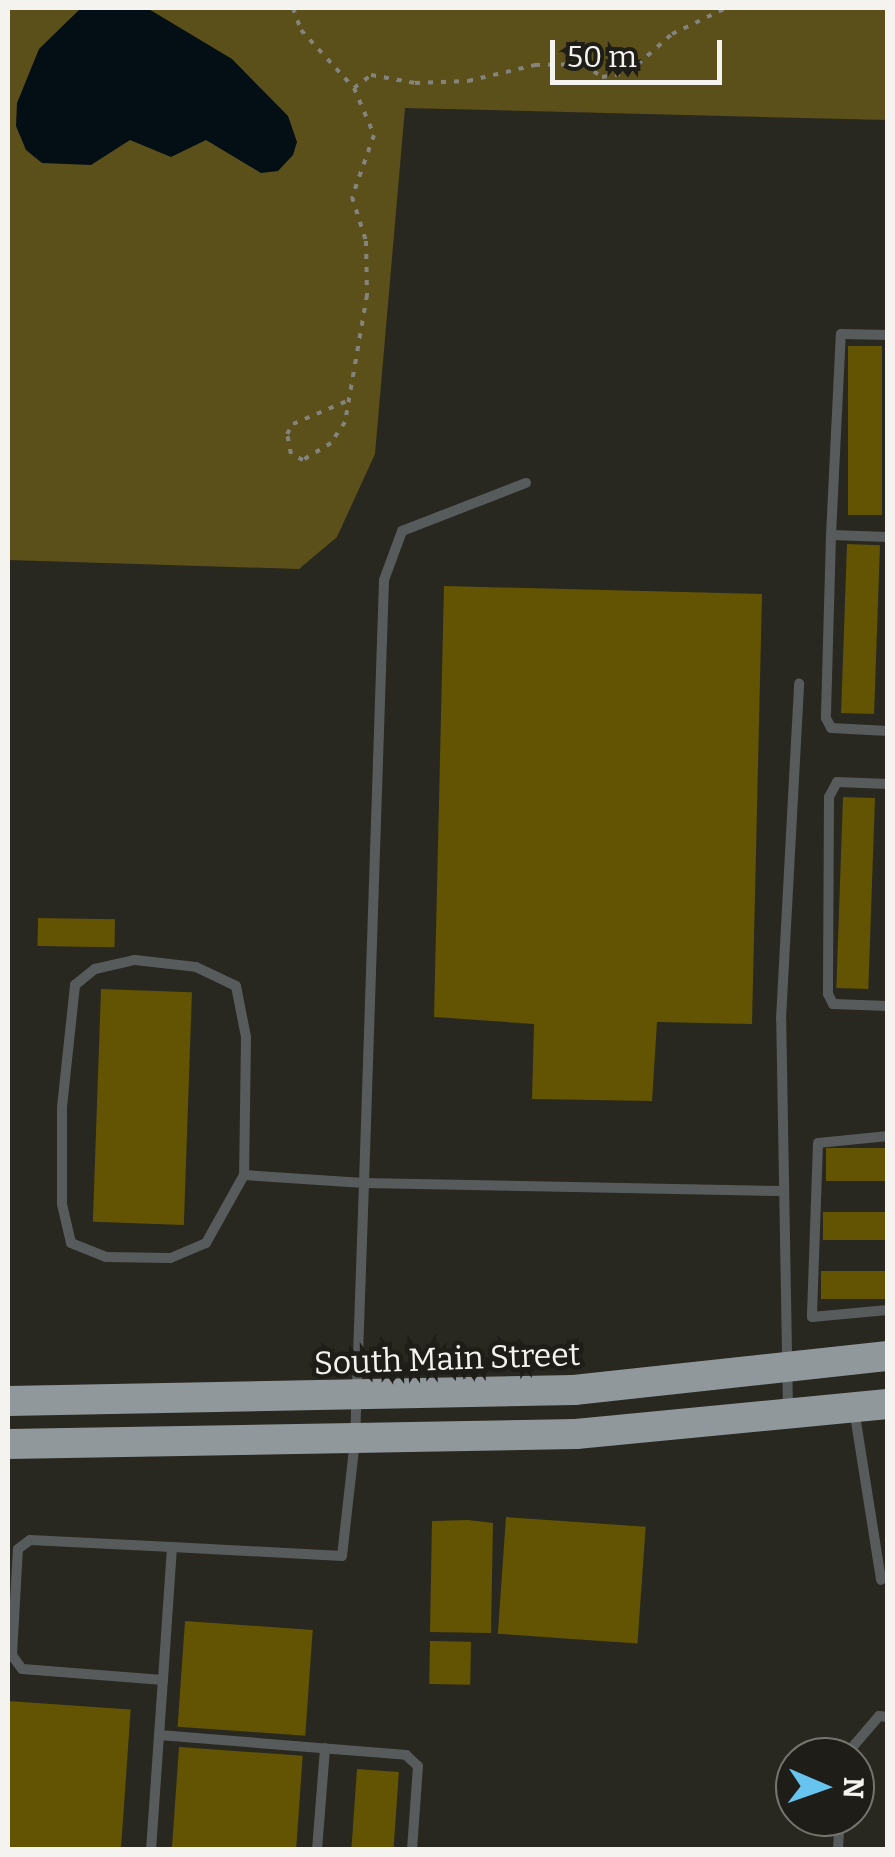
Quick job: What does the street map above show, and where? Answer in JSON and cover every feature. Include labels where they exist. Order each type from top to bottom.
[{"type":"highway","name":"South Main Street","points":[[8,1401],[355,1398],[574,1390],[786,1371],[888,1356]]},
{"type":"highway","points":[[8,1444],[576,1434],[888,1404]]},
{"type":"lane","points":[[888,334],[841,334],[830,535],[826,718],[831,728],[888,730]]},
{"type":"lane","points":[[163,1680],[22,1668],[12,1655],[18,1549],[30,1540],[342,1556],[355,1440],[384,580],[402,531],[526,483]]},
{"type":"lane","points":[[830,535],[888,537]]},
{"type":"lane","points":[[788,1416],[781,1019],[799,683]]},
{"type":"lane","points":[[888,784],[836,782],[829,797],[828,994],[833,1004],[888,1006]]},
{"type":"lane","points":[[134,960],[196,967],[236,986],[246,1037],[244,1175],[206,1243],[170,1258],[106,1257],[71,1243],[62,1204],[62,1108],[75,985],[95,969],[134,960]]},
{"type":"lane","points":[[888,1136],[818,1143],[812,1318],[888,1310]]},
{"type":"lane","points":[[244,1175],[364,1183],[782,1191]]},
{"type":"lane","points":[[854,1408],[881,1580]]},
{"type":"lane","points":[[150,1850],[172,1547]]},
{"type":"lane","points":[[861,1737],[879,1716],[888,1717]]},
{"type":"lane","points":[[159,1734],[406,1755],[418,1766],[412,1850]]},
{"type":"lane","points":[[316,1850],[325,1748]]},
{"type":"path","points":[[293,8],[301,30],[354,88],[374,135],[352,197],[366,241],[367,295],[345,422],[331,443],[303,460],[291,454],[287,434],[292,424],[347,400]]},
{"type":"path","points":[[354,88],[371,75],[415,83],[468,81],[535,66],[583,64],[602,78],[628,73],[672,34],[726,8]]},
{"type":"path","points":[[8,54],[8,99]]},
{"type":"path","points":[[8,165],[8,188]]},
{"type":"shaded area","points":[[8,8],[887,8],[887,120],[405,108],[375,454],[337,537],[299,569],[8,560]]},
{"type":"shaded area","points":[[81,8],[147,8],[232,59],[288,116],[297,142],[293,155],[278,171],[261,173],[206,140],[171,157],[130,140],[91,165],[42,163],[26,150],[16,126],[17,103],[39,49]]},
{"type":"building","points":[[848,346],[882,346],[882,515],[848,515]]},
{"type":"building","points":[[847,544],[880,545],[874,714],[841,713]]},
{"type":"building","points":[[444,586],[762,594],[752,1024],[657,1022],[652,1101],[532,1099],[534,1024],[434,1017]]},
{"type":"building","points":[[843,797],[875,798],[868,989],[836,988]]},
{"type":"building","points":[[38,918],[115,919],[114,947],[38,946]]},
{"type":"building","points":[[101,989],[192,992],[184,1225],[93,1222]]},
{"type":"building","points":[[826,1148],[888,1148],[888,1181],[826,1181]]},
{"type":"building","points":[[823,1212],[888,1212],[888,1240],[823,1240]]},
{"type":"building","points":[[821,1271],[888,1271],[888,1299],[821,1299]]},
{"type":"building","points":[[506,1517],[646,1527],[637,1643],[498,1634]]},
{"type":"building","points":[[432,1521],[493,1523],[491,1633],[430,1632]]},
{"type":"building","points":[[185,1621],[313,1630],[305,1736],[178,1727]]},
{"type":"building","points":[[430,1641],[471,1642],[470,1685],[429,1684]]},
{"type":"building","points":[[8,1701],[131,1710],[121,1850],[8,1850]]},
{"type":"building","points":[[179,1747],[303,1756],[296,1850],[172,1850]]},
{"type":"building","points":[[357,1769],[399,1772],[393,1850],[351,1850]]}]
